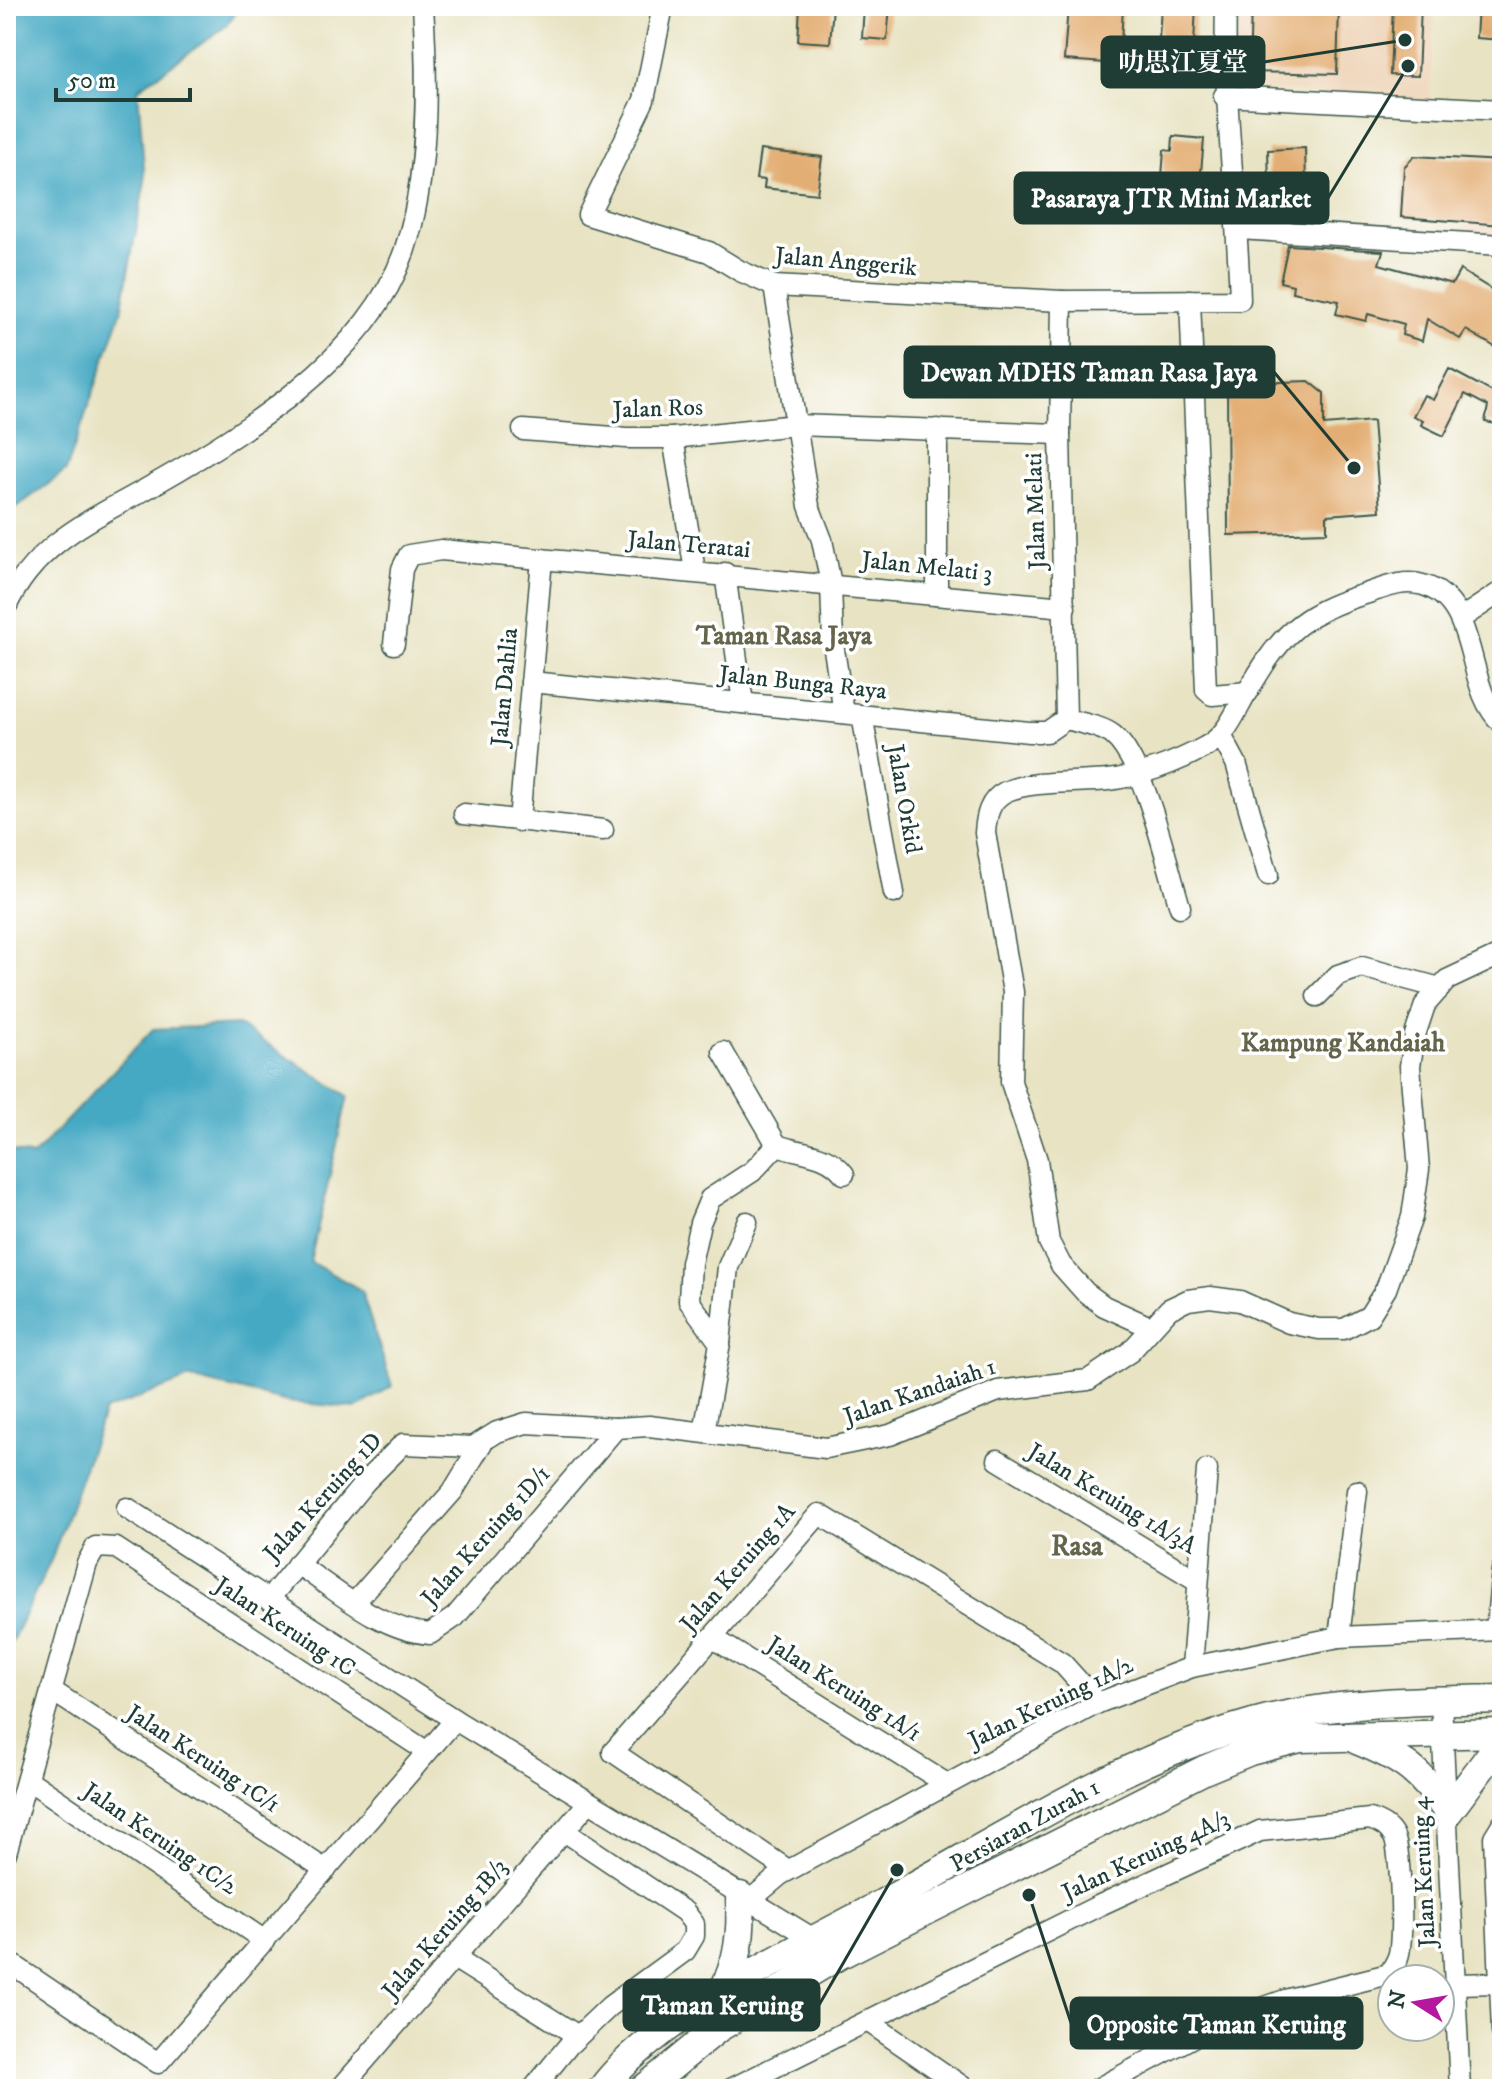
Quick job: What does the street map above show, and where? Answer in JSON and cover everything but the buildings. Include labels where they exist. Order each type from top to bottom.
[{"type":"main road","name":"Persiaran Zurah 1","points":[[644,2089],[718,2028],[827,1948],[1118,1776],[1203,1738],[1270,1719],[1383,1703],[1502,1699]]},
{"type":"main road","name":"Persiaran Zurah 1","points":[[602,2089],[653,2037],[721,1995],[1250,1751],[1300,1738],[1502,1733]]},
{"type":"main road","points":[[1347,1736],[1400,1758],[1430,1785],[1448,1812],[1490,1756],[1502,1748]]},
{"type":"main road","points":[[721,1995],[735,1968],[740,1949],[744,1899]]},
{"type":"street","points":[[6,607],[45,549],[211,453],[306,385],[346,343],[386,292],[404,253],[414,213],[428,91],[423,6]]},
{"type":"street","name":"Jalan Anggerik","points":[[663,6],[644,100],[588,215],[709,252],[740,271],[774,286],[1062,301],[1240,300],[1238,229]]},
{"type":"street","points":[[1226,6],[1224,96],[1238,229],[1502,245]]},
{"type":"street","points":[[1224,96],[1502,110]]},
{"type":"street","name":"Jalan Orkid","points":[[774,286],[809,506],[822,540],[831,584],[834,656],[853,714],[894,893]]},
{"type":"street","points":[[1190,300],[1206,690],[1212,695],[1248,692]]},
{"type":"street","name":"Jalan Melati","points":[[1062,301],[1060,434],[1066,719]]},
{"type":"street","name":"Jalan Ros","points":[[523,430],[626,438],[673,438],[795,425],[1060,434]]},
{"type":"street","points":[[937,429],[937,595]]},
{"type":"street","points":[[673,438],[695,571]]},
{"type":"street","name":"Jalan Teratai","points":[[394,644],[402,569],[409,555],[441,550],[831,584]]},
{"type":"street","name":"Jalan Dahlia","points":[[519,821],[542,559]]},
{"type":"street","points":[[725,573],[743,703]]},
{"type":"street","points":[[1150,1327],[1104,1306],[1085,1292],[1061,1265],[1049,1242],[1037,1160],[1011,1082],[1013,992],[985,833],[987,813],[1005,792],[1112,780],[1202,749],[1222,737],[1291,628],[1316,611],[1405,582],[1435,590],[1460,619],[1487,703],[1502,723]]},
{"type":"street","name":"Jalan Melati 3","points":[[831,584],[1065,607]]},
{"type":"street","points":[[1460,619],[1502,591]]},
{"type":"street","name":"Jalan Bunga Raya","points":[[531,682],[1029,732],[1047,732],[1066,719]]},
{"type":"street","points":[[1066,719],[1112,734],[1136,772],[1146,794],[1180,907]]},
{"type":"street","points":[[1222,737],[1236,763],[1268,875]]},
{"type":"street","points":[[464,814],[603,830]]},
{"type":"street","name":"Jalan Kandaiah 1","points":[[704,1432],[826,1448],[890,1435],[998,1391],[1088,1380],[1130,1352],[1169,1309],[1188,1300],[1210,1297],[1240,1301],[1289,1323],[1319,1329],[1344,1329],[1369,1316],[1386,1289],[1412,1217],[1419,1169],[1410,1066],[1415,1035],[1425,1005],[1447,980],[1502,954]]},
{"type":"street","points":[[1317,996],[1338,975],[1362,967],[1440,988]]},
{"type":"street","points":[[723,1052],[777,1145],[824,1157],[844,1174]]},
{"type":"street","points":[[720,1343],[689,1301],[691,1263],[700,1223],[710,1199],[753,1171],[777,1145]]},
{"type":"street","points":[[704,1432],[720,1343],[728,1267],[747,1222]]},
{"type":"street","name":"Jalan Keruing 1D","points":[[269,1599],[366,1481],[403,1444],[461,1448],[482,1443],[497,1432],[526,1423],[616,1428],[649,1426],[704,1432]]},
{"type":"street","name":"Jalan Keruing 1D/1","points":[[297,1564],[405,1632],[430,1634],[455,1617],[616,1428]]},
{"type":"street","points":[[355,1602],[453,1491],[482,1443]]},
{"type":"street","name":"Jalan Keruing 1A/3A","points":[[998,1460],[1198,1581]]},
{"type":"street","points":[[1192,1667],[1207,1470]]},
{"type":"street","points":[[1339,1637],[1357,1491]]},
{"type":"street","points":[[127,1508],[455,1720],[827,1948]]},
{"type":"street","name":"Jalan Keruing 1A","points":[[788,1870],[613,1752],[819,1514],[1062,1663],[1098,1703]]},
{"type":"street","name":"Jalan Keruing 1C","points":[[51,1690],[87,1563],[96,1547],[116,1548],[426,1751]]},
{"type":"street","points":[[1499,1630],[1502,1570]]},
{"type":"street","name":"Jalan Keruing 1A/2","points":[[744,1899],[788,1870],[1098,1703],[1192,1667],[1339,1637],[1499,1630]]},
{"type":"street","name":"Jalan Keruing 1A/1","points":[[713,1638],[947,1784]]},
{"type":"street","points":[[6,1853],[51,1690]]},
{"type":"street","name":"Jalan Keruing 1C/1","points":[[51,1690],[326,1870]]},
{"type":"street","name":"Jalan Keruing 4","points":[[1441,1701],[1454,1963]]},
{"type":"street","points":[[6,1960],[158,2063],[455,1720]]},
{"type":"street","name":"Jalan Keruing 1C/2","points":[[27,1779],[265,1941]]},
{"type":"street","name":"Jalan Keruing 1B/3","points":[[351,2086],[454,1958],[589,1802]]},
{"type":"street","name":"Jalan Keruing 4A/3","points":[[731,2089],[1098,1906],[1260,1831],[1370,1819],[1385,1824],[1396,1840],[1401,1943],[1398,1958],[1389,1974],[1285,2000],[1217,2024],[1097,2089]]},
{"type":"street","points":[[1502,1824],[1494,1837],[1502,2032]]},
{"type":"street","points":[[533,2089],[578,2036],[610,2006],[685,1951],[694,1936],[694,1924],[685,1912],[564,1831]]},
{"type":"street","points":[[454,1958],[578,2036]]},
{"type":"street","points":[[1456,1984],[1500,1983]]},
{"type":"street","name":"Jalan Keruing 4","points":[[1456,2005],[1460,2089]]},
{"type":"street","points":[[869,2022],[966,2089]]},
{"type":"shaded area","points":[[1238,6],[1434,6],[1430,101],[1234,89]]},
{"type":"shaded area","points":[[1465,155],[1502,156],[1502,237],[1462,235]]},
{"type":"water","points":[[6,6],[240,6],[226,26],[138,89],[145,181],[121,312],[66,471],[6,515]]},
{"type":"water","points":[[238,1025],[348,1096],[310,1262],[361,1290],[392,1386],[357,1408],[288,1402],[190,1378],[104,1411],[52,1558],[6,1653],[6,1150],[33,1156],[153,1029]]},
{"type":"place","name":"叻思江夏堂","points":[[1405,40]]},
{"type":"place","name":"Pasaraya JTR Mini Market","points":[[1408,66]]},
{"type":"place","name":"Dewan MDHS Taman Rasa Jaya","points":[[1354,468]]},
{"type":"place","name":"Taman Keruing","points":[[897,1870]]},
{"type":"place","name":"Opposite Taman Keruing","points":[[1029,1895]]},
{"type":"district","name":"Taman Rasa Jaya","points":[[784,636]]},
{"type":"district","name":"Kampung Kandaiah","points":[[1343,1043]]},
{"type":"district","name":"Rasa","points":[[1077,1546]]}]
